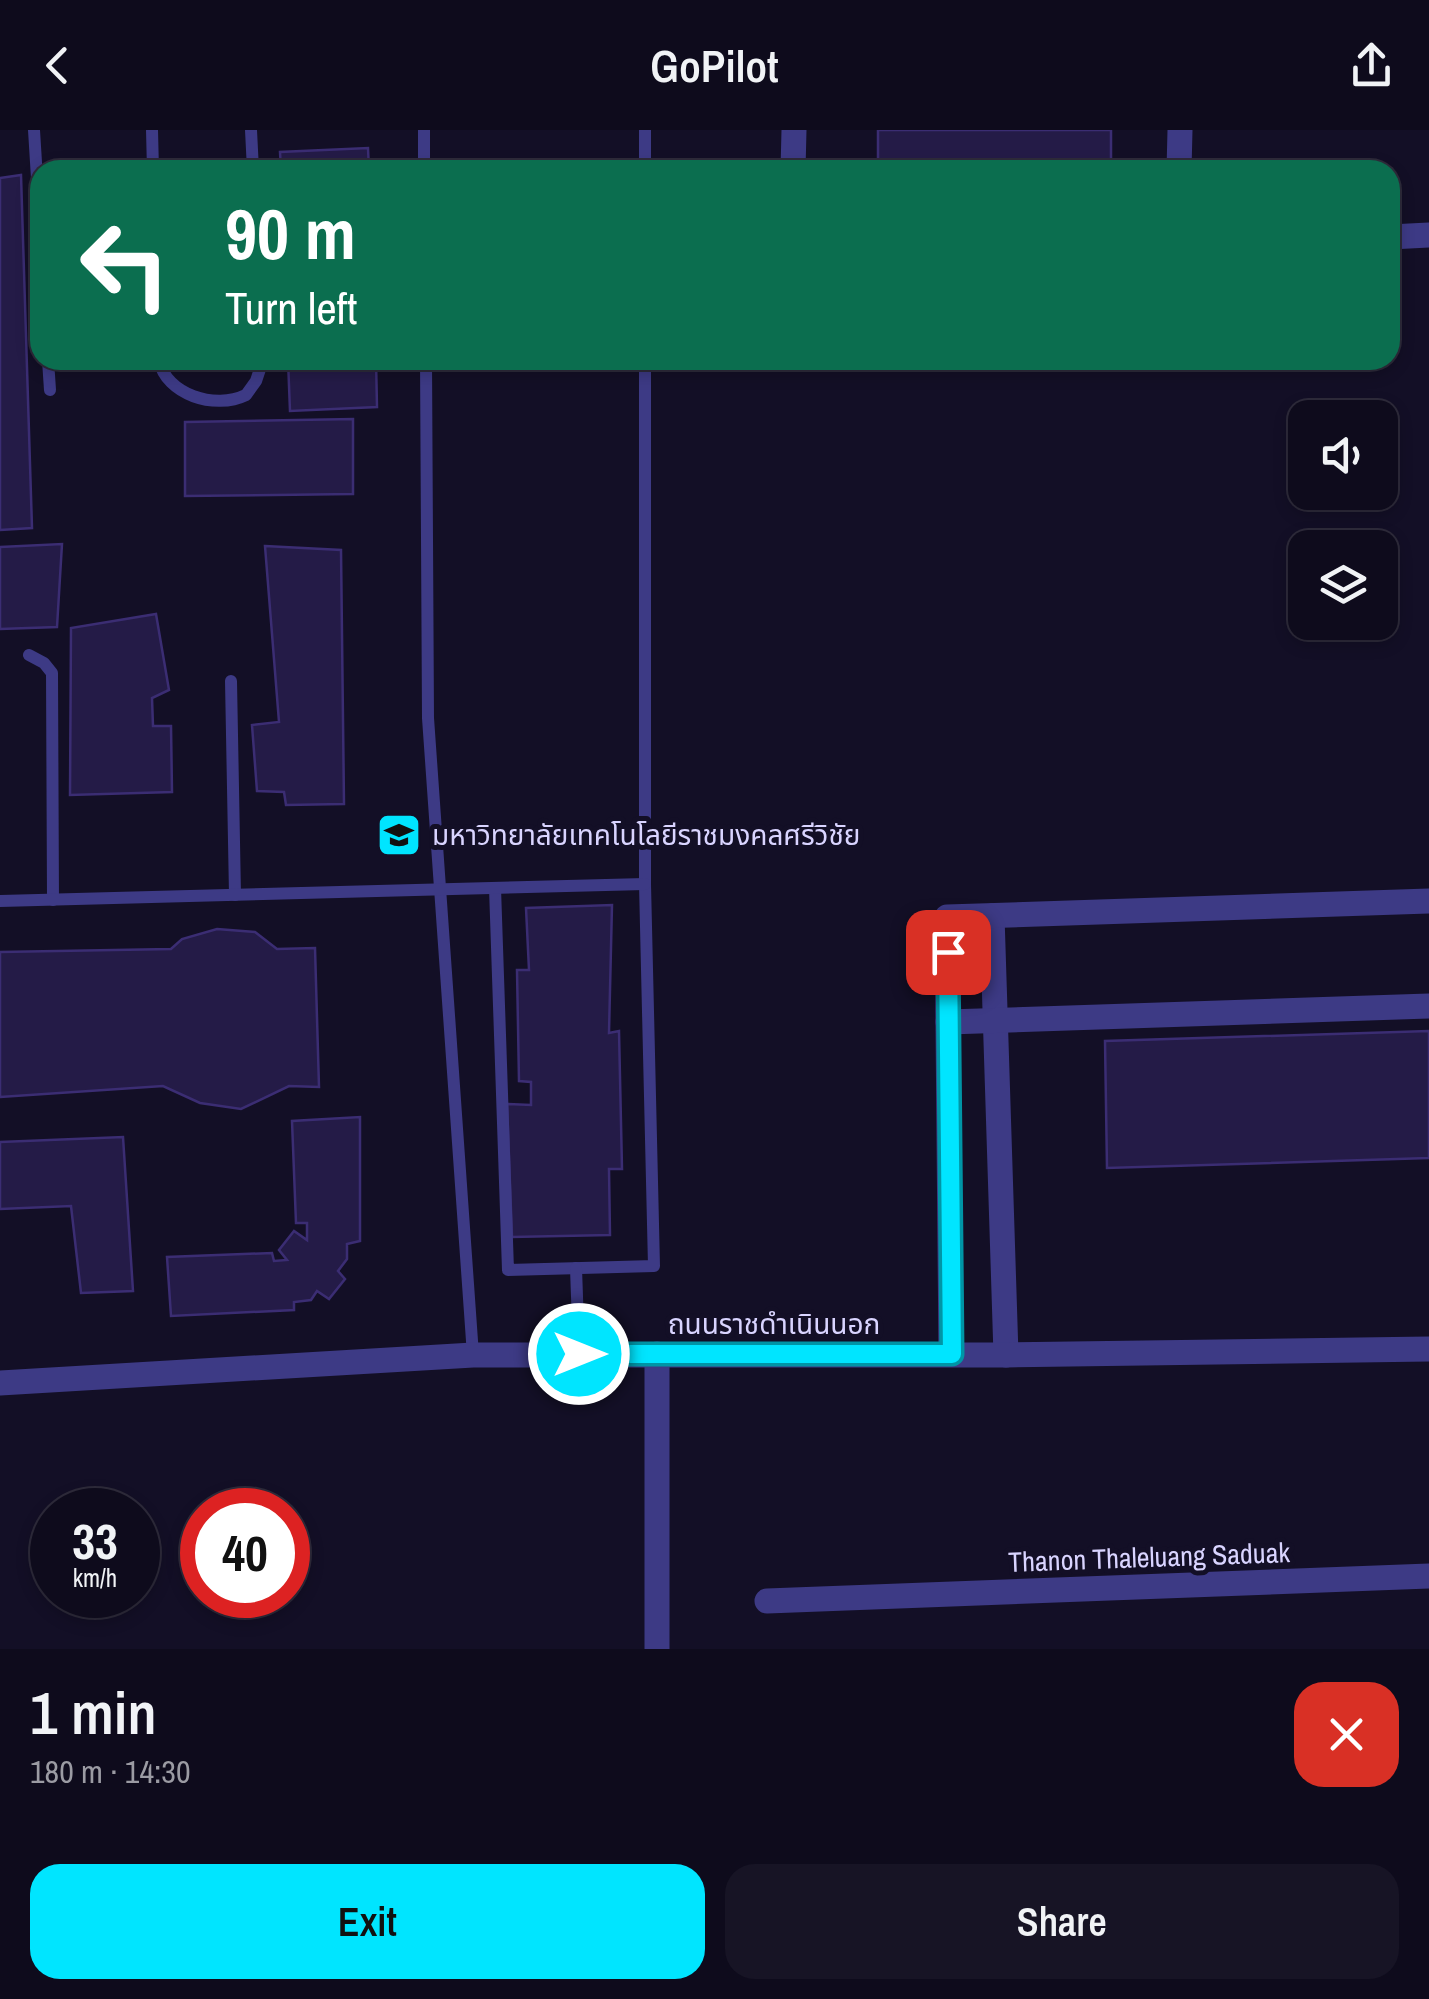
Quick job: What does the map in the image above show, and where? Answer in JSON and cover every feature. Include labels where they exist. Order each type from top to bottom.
[{"type":"street","points":[[793,160],[794,130]]},
{"type":"street","points":[[1178,160],[1180,130]]},
{"type":"street","points":[[1400,236],[1429,235]]},
{"type":"street","points":[[952,1354],[947,917],[1429,901]]},
{"type":"street","points":[[992,916],[1006,1354]]},
{"type":"street","points":[[948,1022],[1429,1006]]},
{"type":"street","name":"ถนนราชดำเนินนอก","points":[[0,1383],[473,1355],[1429,1350]]},
{"type":"street","points":[[657,1649],[658,1354]]},
{"type":"street","name":"Thanon Thaleluang Saduak","points":[[767,1601],[1429,1576]]},
{"type":"lane","points":[[34,130],[36,160]]},
{"type":"lane","points":[[152,130],[153,160]]},
{"type":"lane","points":[[251,130],[252,160]]},
{"type":"lane","points":[[424,130],[424,160]]},
{"type":"lane","points":[[645,130],[645,160]]},
{"type":"lane","points":[[49,370],[50,390]]},
{"type":"lane","points":[[162,370],[166,380],[177,389],[216,400],[246,395],[260,370]]},
{"type":"lane","points":[[426,370],[428,718],[473,1355]]},
{"type":"lane","points":[[496,888],[508,1270],[654,1266],[646,884],[645,370]]},
{"type":"lane","points":[[29,655],[52,673],[54,900]]},
{"type":"lane","points":[[231,681],[235,895]]},
{"type":"lane","points":[[0,901],[646,884]]},
{"type":"lane","points":[[576,1268],[579,1354]]},
{"type":"building","points":[[878,130],[1111,130],[1111,160],[878,160]]},
{"type":"building","points":[[368,148],[369,160],[280,160],[280,152]]},
{"type":"building","points":[[21,175],[32,528],[0,530],[0,178]]},
{"type":"building","points":[[288,370],[376,370],[377,407],[290,411]]},
{"type":"building","points":[[353,419],[353,494],[185,496],[185,422]]},
{"type":"building","points":[[62,544],[57,627],[0,629],[0,547]]},
{"type":"building","points":[[265,546],[341,550],[344,804],[286,805],[284,792],[257,791],[252,725],[279,722]]},
{"type":"building","points":[[156,614],[169,690],[152,698],[153,726],[171,726],[172,792],[70,795],[71,628]]},
{"type":"building","points":[[612,905],[609,1033],[619,1031],[622,1169],[609,1169],[610,1235],[512,1237],[507,1104],[531,1105],[531,1082],[519,1081],[517,970],[529,970],[526,908]]},
{"type":"building","points":[[217,929],[255,932],[277,949],[315,948],[319,1087],[289,1086],[241,1109],[200,1103],[163,1086],[0,1097],[0,952],[171,949],[182,939]]},
{"type":"building","points":[[1429,1031],[1429,1158],[1107,1168],[1105,1041]]},
{"type":"building","points":[[360,1117],[360,1241],[347,1244],[347,1259],[338,1271],[345,1279],[329,1299],[317,1291],[311,1300],[294,1302],[294,1310],[171,1316],[167,1257],[272,1253],[274,1261],[287,1260],[279,1250],[294,1231],[307,1240],[307,1223],[296,1223],[292,1121]]},
{"type":"building","points":[[123,1137],[133,1291],[81,1293],[71,1206],[0,1209],[0,1142]]},
{"type":"place","name":"มหาวิทยาลัยเทคโนโลยีราชมงคลศรีวิชัย","points":[[399,835]]},
{"type":"route","points":[[579,1354],[952,1354],[948,952]]}]
